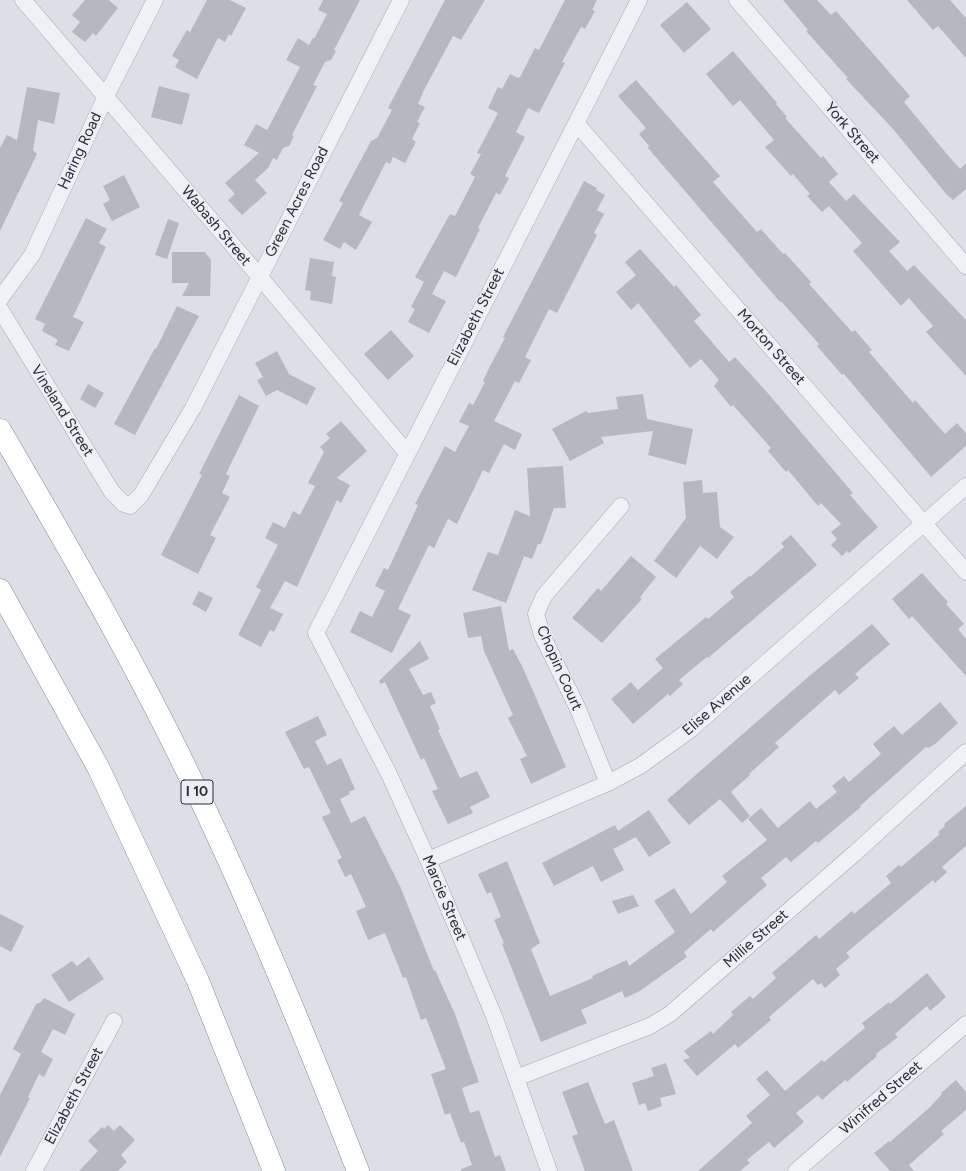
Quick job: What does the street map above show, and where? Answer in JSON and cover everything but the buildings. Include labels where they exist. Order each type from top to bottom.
[{"type":"highway","name":"I 10","points":[[0,430],[89,581],[189,774],[285,990],[358,1171]]},
{"type":"highway","points":[[0,590],[99,769],[198,981],[274,1171]]},
{"type":"street","name":"Wabash Street","points":[[23,0],[259,276],[407,453]]},
{"type":"street","name":"Haring Road","points":[[0,299],[32,255],[106,96],[155,0]]},
{"type":"street","name":"Green Acres Road","points":[[130,506],[141,495],[193,408],[401,0]]},
{"type":"street","name":"Elizabeth Street","points":[[317,636],[316,633],[407,453],[639,0]]},
{"type":"street","name":"York Street","points":[[737,0],[966,266]]},
{"type":"street","name":"Morton Street","points":[[576,123],[966,572]]},
{"type":"street","name":"Vineland Street","points":[[0,309],[112,492],[124,504],[130,506]]},
{"type":"street","name":"Elise Avenue","points":[[428,860],[608,783],[640,766],[690,730],[966,486]]},
{"type":"street","name":"Chopin Court","points":[[608,783],[578,709],[542,636],[536,614],[544,596],[621,506]]},
{"type":"street","name":"Marcie Street","points":[[317,636],[389,774],[428,860],[494,1016],[549,1171]]},
{"type":"street","name":"Millie Street","points":[[516,1078],[650,1026],[670,1014],[855,853],[966,752]]},
{"type":"street","name":"Elizabeth Street","points":[[34,1171],[114,1021]]},
{"type":"street","name":"Winifred Street","points":[[796,1171],[966,1024]]}]
